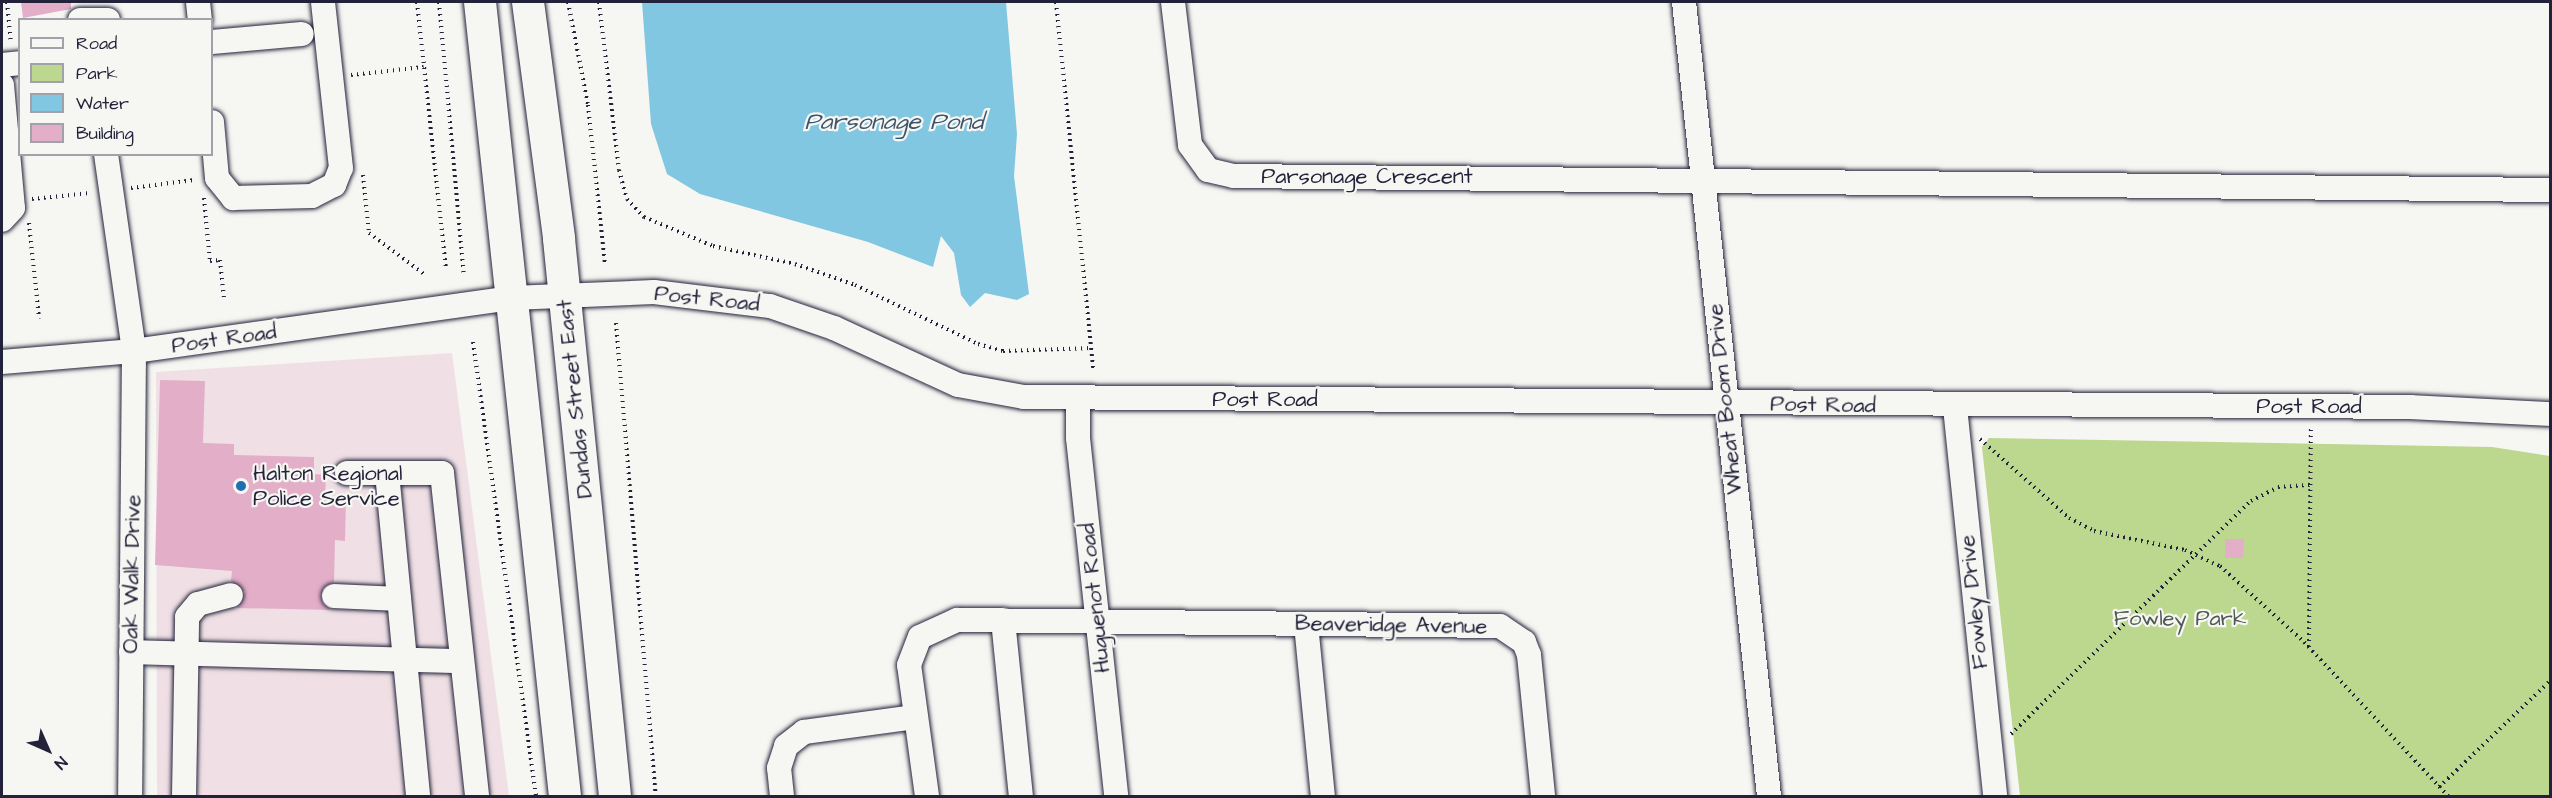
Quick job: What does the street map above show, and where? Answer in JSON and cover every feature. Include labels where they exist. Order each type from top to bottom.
[{"type":"main road","points":[[480,2],[565,796]]},
{"type":"main road","name":"Dundas Street East","points":[[528,2],[564,297],[615,796]]},
{"type":"street","points":[[198,2],[200,18]]},
{"type":"street","points":[[213,133],[217,178],[233,198],[312,196],[334,185],[341,168],[323,2]]},
{"type":"street","name":"Parsonage Crescent","points":[[1173,2],[1190,145],[1208,170],[1234,176],[1702,179],[2550,190]]},
{"type":"street","name":"Wheat Boom Drive","points":[[1684,2],[1725,404],[1769,796]]},
{"type":"street","points":[[213,42],[302,34]]},
{"type":"street","points":[[2,85],[13,208],[2,220]]},
{"type":"street","name":"Oak Walk Drive","points":[[106,156],[134,351],[130,796]]},
{"type":"street","name":"Post Road","points":[[2,362],[134,351],[512,298],[654,292],[737,299],[834,328],[958,385],[1006,396],[1078,399],[1956,407],[2521,409],[2550,414]]},
{"type":"street","name":"Huguenot Road","points":[[1078,399],[1097,624],[1116,796]]},
{"type":"street","name":"Fowley Drive","points":[[1956,407],[1995,796]]},
{"type":"street","points":[[347,473],[442,473],[460,661],[477,796]]},
{"type":"street","points":[[387,473],[407,662],[418,796]]},
{"type":"street","points":[[184,796],[184,654],[187,617],[198,604],[231,595]]},
{"type":"street","points":[[334,596],[399,599]]},
{"type":"street","points":[[1003,620],[1021,796]]},
{"type":"street","name":"Beaveridge Avenue","points":[[927,796],[908,674],[920,637],[946,621],[1003,620],[1097,624],[1500,626],[1515,633],[1529,655],[1544,796]]},
{"type":"street","points":[[1306,624],[1323,796]]},
{"type":"street","points":[[131,652],[407,662],[460,661]]},
{"type":"street","points":[[782,796],[779,768],[786,746],[804,732],[915,717]]},
{"type":"path","points":[[7,2],[11,60]]},
{"type":"path","points":[[417,2],[446,268]]},
{"type":"path","points":[[439,2],[464,275]]},
{"type":"path","points":[[568,2],[588,105],[605,263]]},
{"type":"path","points":[[599,2],[619,171],[627,199],[644,217],[675,234],[795,264],[855,285],[978,344],[1003,351],[1092,348]]},
{"type":"path","points":[[1056,2],[1093,369]]},
{"type":"path","points":[[351,75],[424,67]]},
{"type":"path","points":[[132,188],[202,179],[210,261],[220,260],[224,298]]},
{"type":"path","points":[[25,189],[39,318]]},
{"type":"path","points":[[26,200],[103,191]]},
{"type":"path","points":[[366,204],[369,233],[424,274]]},
{"type":"path","points":[[616,323],[656,796]]},
{"type":"path","points":[[473,342],[536,796]]},
{"type":"path","points":[[2309,648],[2313,407]]},
{"type":"path","points":[[1980,439],[2069,518],[2094,531],[2194,554],[2246,587],[2309,648],[2448,796]]},
{"type":"path","points":[[2011,734],[2251,501],[2278,487],[2310,485]]},
{"type":"path","points":[[2439,787],[2550,681]]},
{"type":"shaded area","points":[[452,353],[509,796],[157,796],[156,372]]},
{"type":"green space","name":"Fowley Park","points":[[1989,438],[2492,447],[2550,456],[2550,796],[2020,796],[1982,447]]},
{"type":"water","name":"Parsonage Pond","points":[[642,2],[1006,2],[1017,134],[1014,176],[1029,294],[1017,300],[985,293],[970,307],[961,295],[954,253],[941,236],[933,267],[868,242],[700,194],[667,174],[651,124]]},
{"type":"building","points":[[21,2],[71,2],[71,9],[23,18]]},
{"type":"building","name":"Halton Regional Police Service","points":[[160,380],[205,381],[203,443],[234,444],[234,455],[314,457],[314,474],[326,475],[325,498],[346,498],[345,541],[335,540],[334,582],[320,595],[331,610],[237,608],[245,592],[231,581],[232,571],[155,565]]},
{"type":"building","points":[[2225,539],[2244,539],[2243,558],[2225,558]]},
{"type":"place","name":"Halton Regional Police Service","points":[[241,486]]}]
